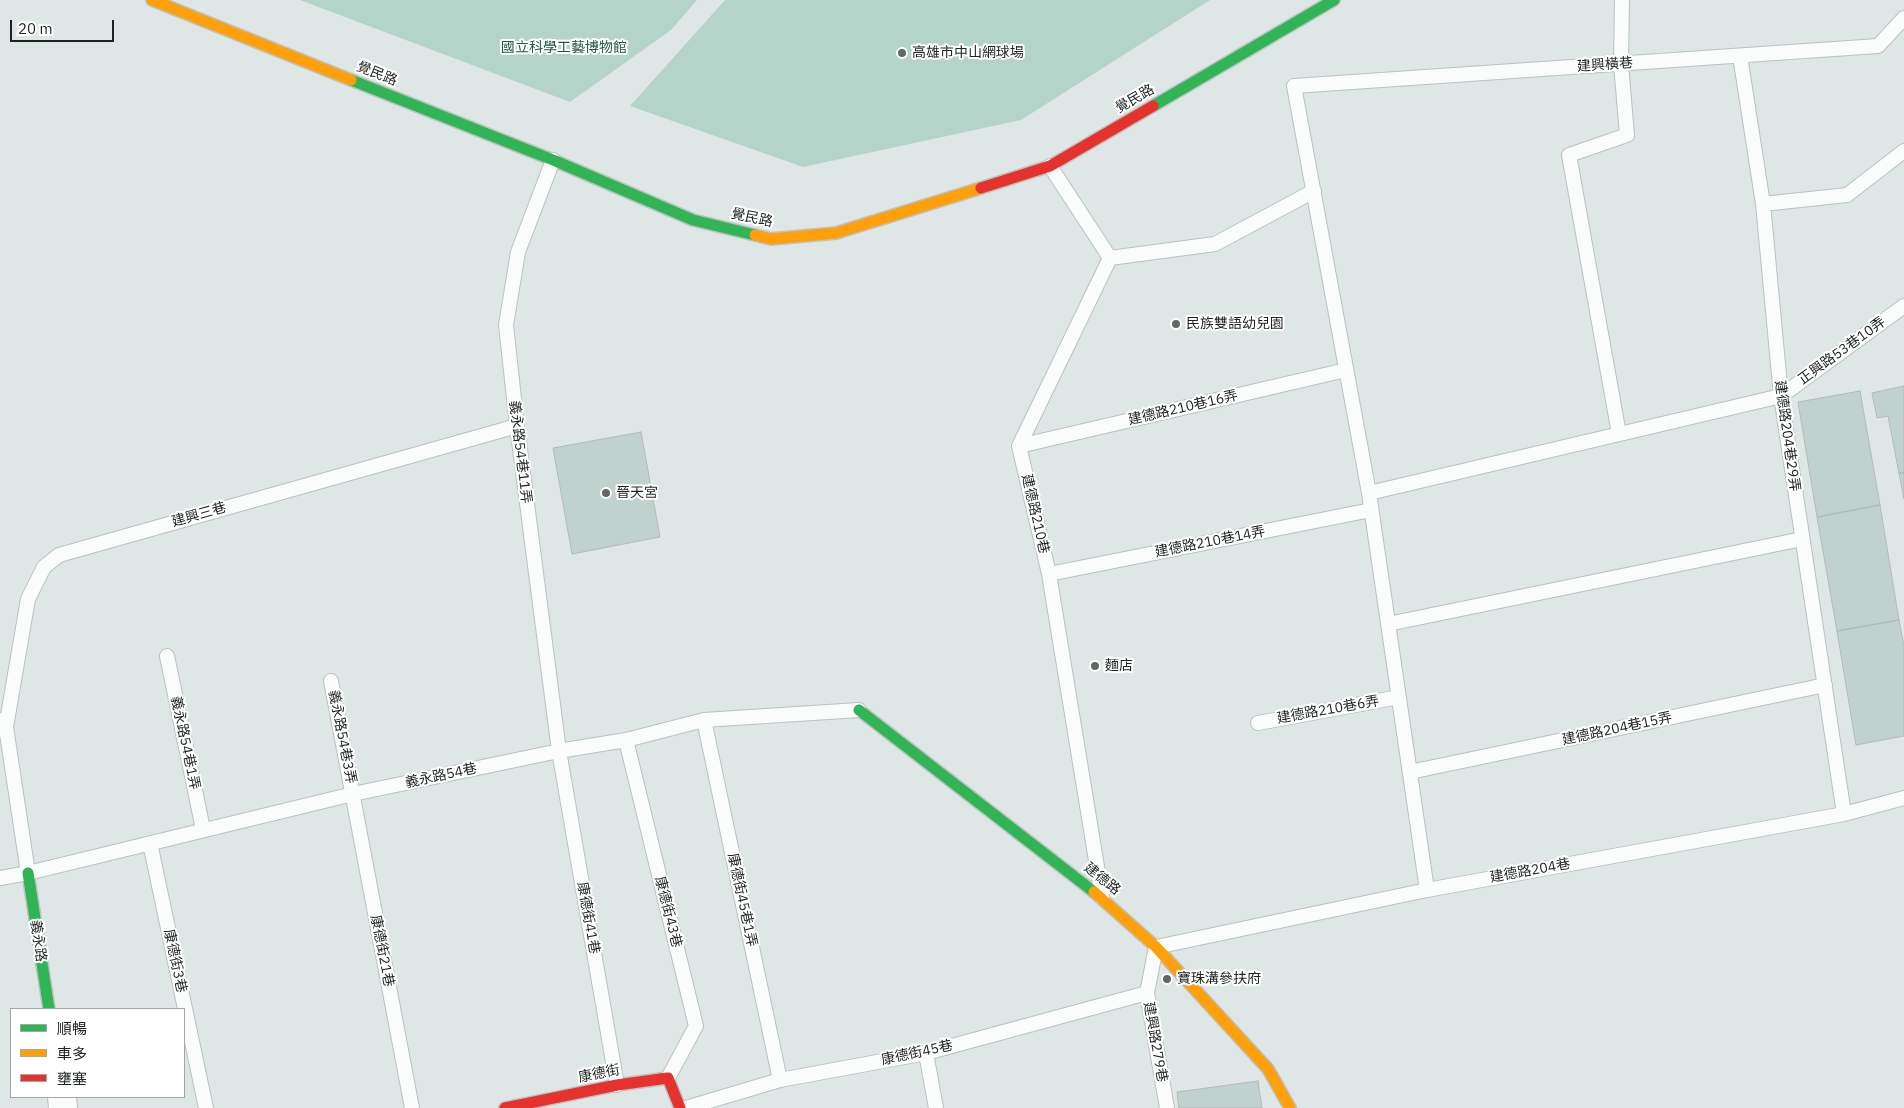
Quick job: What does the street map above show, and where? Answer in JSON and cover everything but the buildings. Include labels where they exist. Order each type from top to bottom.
[{"type":"street","name":"覺民路","points":[[152,0],[553,160],[693,220],[771,239],[836,233],[1050,166],[1334,0]]},
{"type":"street","name":"建德路","points":[[859,710],[1102,898],[1156,947],[1268,1070],[1290,1108]]},
{"type":"street","name":"義永路","points":[[28,873],[49,1008]]},
{"type":"street","name":"康德街","points":[[506,1108],[577,1101],[617,1085],[668,1078]]},
{"type":"street","points":[[668,1078],[680,1108]]},
{"type":"lane","points":[[1619,434],[1569,155],[1627,135],[1621,64],[1622,0]]},
{"type":"lane","name":"建興橫巷","points":[[1314,191],[1294,86],[1878,46],[1904,18]]},
{"type":"lane","name":"建德路204巷29弄","points":[[1740,56],[1763,204],[1780,396],[1844,814]]},
{"type":"lane","points":[[1763,204],[1848,195],[1904,151]]},
{"type":"lane","name":"義永路54巷11弄","points":[[553,160],[518,252],[506,325],[517,426],[559,751]]},
{"type":"lane","points":[[1050,166],[1110,258]]},
{"type":"lane","points":[[1110,258],[1215,244],[1314,191],[1369,493],[1427,890]]},
{"type":"lane","points":[[1019,446],[1110,258]]},
{"type":"lane","name":"正興路53巷10弄","points":[[1780,396],[1904,306]]},
{"type":"lane","name":"建德路210巷16弄","points":[[1019,446],[1346,370]]},
{"type":"lane","points":[[1369,493],[1780,396]]},
{"type":"lane","name":"建興三巷","points":[[28,873],[3,724],[28,599],[44,567],[59,554],[517,426]]},
{"type":"lane","name":"建德路210巷","points":[[1019,446],[1049,574],[1102,898]]},
{"type":"lane","name":"建德路210巷14弄","points":[[1049,574],[1371,510]]},
{"type":"lane","points":[[1388,624],[1802,539]]},
{"type":"lane","name":"義永路54巷1弄","points":[[167,656],[204,829]]},
{"type":"lane","name":"義永路54巷3弄","points":[[331,681],[353,794]]},
{"type":"lane","name":"建德路204巷15弄","points":[[1410,772],[1825,686]]},
{"type":"lane","name":"建德路210巷6弄","points":[[1258,723],[1399,698]]},
{"type":"lane","name":"義永路54巷","points":[[0,878],[28,873],[353,794],[559,751],[626,740],[704,720],[859,710]]},
{"type":"lane","name":"康德街45巷1弄","points":[[704,720],[780,1080]]},
{"type":"lane","name":"康德街43巷","points":[[626,740],[696,1026],[668,1078]]},
{"type":"lane","name":"康德街41巷","points":[[559,751],[617,1085]]},
{"type":"lane","name":"康德街21巷","points":[[353,794],[412,1108]]},
{"type":"lane","name":"建德路204巷","points":[[1156,947],[1427,890],[1844,814],[1904,798]]},
{"type":"lane","name":"康德街3巷","points":[[150,843],[185,1008]]},
{"type":"lane","name":"建興路279巷","points":[[1156,947],[1147,993],[1167,1108]]},
{"type":"lane","name":"康德街45巷","points":[[686,1108],[780,1080],[926,1053],[1147,993]]},
{"type":"lane","name":"康德街3巷","points":[[185,1009],[206,1108]]},
{"type":"lane","points":[[926,1053],[936,1108]]},
{"type":"green space","name":"國立科學工藝博物館","points":[[300,0],[697,0],[671,30],[570,102]]},
{"type":"green space","name":"高雄市中山網球場","points":[[725,0],[1210,0],[1021,120],[803,167],[630,106]]},
{"type":"traffic: fast","points":[[1153,106],[1334,0]]},
{"type":"traffic: fast","points":[[351,80],[553,160],[693,220],[755,235]]},
{"type":"traffic: fast","points":[[859,710],[1094,892]]},
{"type":"traffic: fast","points":[[28,873],[49,1008]]},
{"type":"traffic: slow","points":[[152,0],[351,80]]},
{"type":"traffic: slow","points":[[755,235],[771,239],[836,233],[981,188]]},
{"type":"traffic: slow","points":[[1094,892],[1156,947],[1268,1069],[1290,1108]]},
{"type":"traffic: jam","points":[[981,188],[1050,166],[1153,106]]},
{"type":"traffic: jam","points":[[505,1108],[617,1085],[668,1078],[680,1108]]},
{"type":"place","name":"高雄市中山網球場","points":[[902,53]]},
{"type":"place","name":"民族雙語幼兒園","points":[[1176,324]]},
{"type":"place","name":"晉天宮","points":[[606,493]]},
{"type":"place","name":"麵店","points":[[1095,666]]},
{"type":"place","name":"寶珠溝參扶府","points":[[1167,979]]}]
